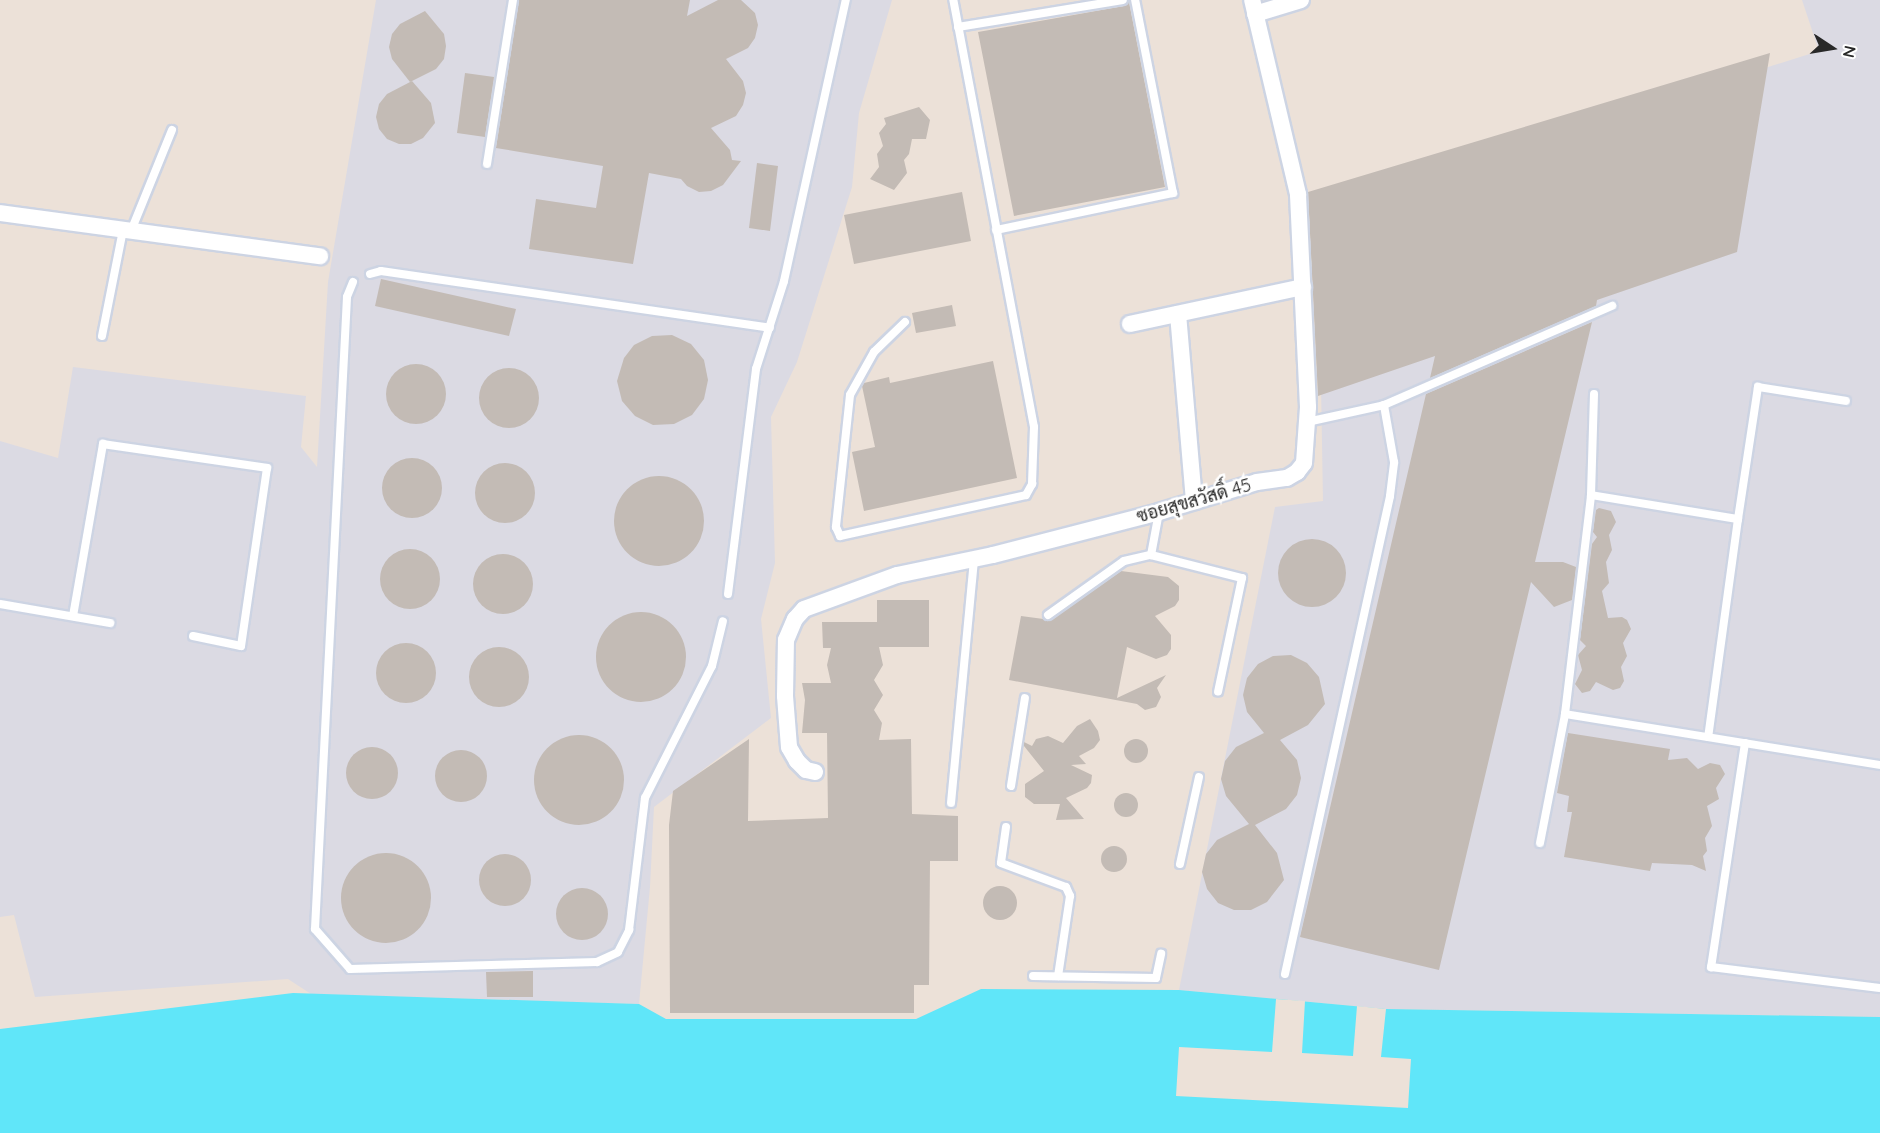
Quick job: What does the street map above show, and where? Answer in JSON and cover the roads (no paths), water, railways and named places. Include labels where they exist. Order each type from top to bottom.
[{"type":"street","points":[[1254,7],[1301,0]]},
{"type":"street","name":"ซอยสุขสวัสดิ์ 45","points":[[815,772],[806,770],[797,761],[789,747],[784,660],[786,640],[795,619],[804,609],[876,582],[1159,512],[1257,482],[1287,478],[1297,472],[1304,463],[1307,422],[1298,194],[1254,7]]},
{"type":"street","points":[[0,213],[320,256]]},
{"type":"street","points":[[1130,324],[1303,286]]},
{"type":"street","points":[[1178,314],[1194,501]]},
{"type":"lane","points":[[488,164],[513,0]]},
{"type":"lane","points":[[728,594],[756,369],[784,281],[846,0]]},
{"type":"lane","points":[[905,322],[874,352],[850,395],[836,527],[840,536],[1026,495],[1032,483],[1034,427],[953,0]]},
{"type":"lane","points":[[958,27],[1122,0]]},
{"type":"lane","points":[[996,230],[1173,193],[1135,0]]},
{"type":"lane","points":[[102,336],[127,230],[172,129]]},
{"type":"lane","points":[[370,274],[381,271],[770,328]]},
{"type":"lane","points":[[353,282],[347,297],[315,929],[350,969],[597,962],[618,952],[629,930],[645,798],[712,666],[723,621]]},
{"type":"lane","points":[[1307,422],[1384,405],[1612,306]]},
{"type":"lane","points":[[1708,737],[1758,387],[1846,401]]},
{"type":"lane","points":[[1540,843],[1565,714],[1591,495],[1594,394]]},
{"type":"lane","points":[[1285,974],[1390,496],[1394,462],[1384,405]]},
{"type":"lane","points":[[73,616],[103,444],[267,468],[241,646],[193,636]]},
{"type":"lane","points":[[1591,495],[1738,519]]},
{"type":"lane","points":[[1151,555],[1159,512]]},
{"type":"lane","points":[[1048,615],[1124,561],[1151,555],[1242,578],[1218,692]]},
{"type":"lane","points":[[951,803],[974,559]]},
{"type":"lane","points":[[0,604],[110,623]]},
{"type":"lane","points":[[1011,786],[1025,698]]},
{"type":"lane","points":[[1565,714],[1880,765]]},
{"type":"lane","points":[[1745,743],[1711,967],[1880,988]]},
{"type":"lane","points":[[1180,864],[1199,777]]},
{"type":"lane","points":[[1006,826],[1001,863],[1066,887],[1070,896],[1058,976]]},
{"type":"lane","points":[[1033,976],[1156,978],[1161,954]]},
{"type":"water","points":[[981,989],[1179,990],[1386,1009],[1880,1017],[1880,1133],[0,1133],[0,1029],[293,993],[639,1004],[666,1019],[916,1019]]}]
